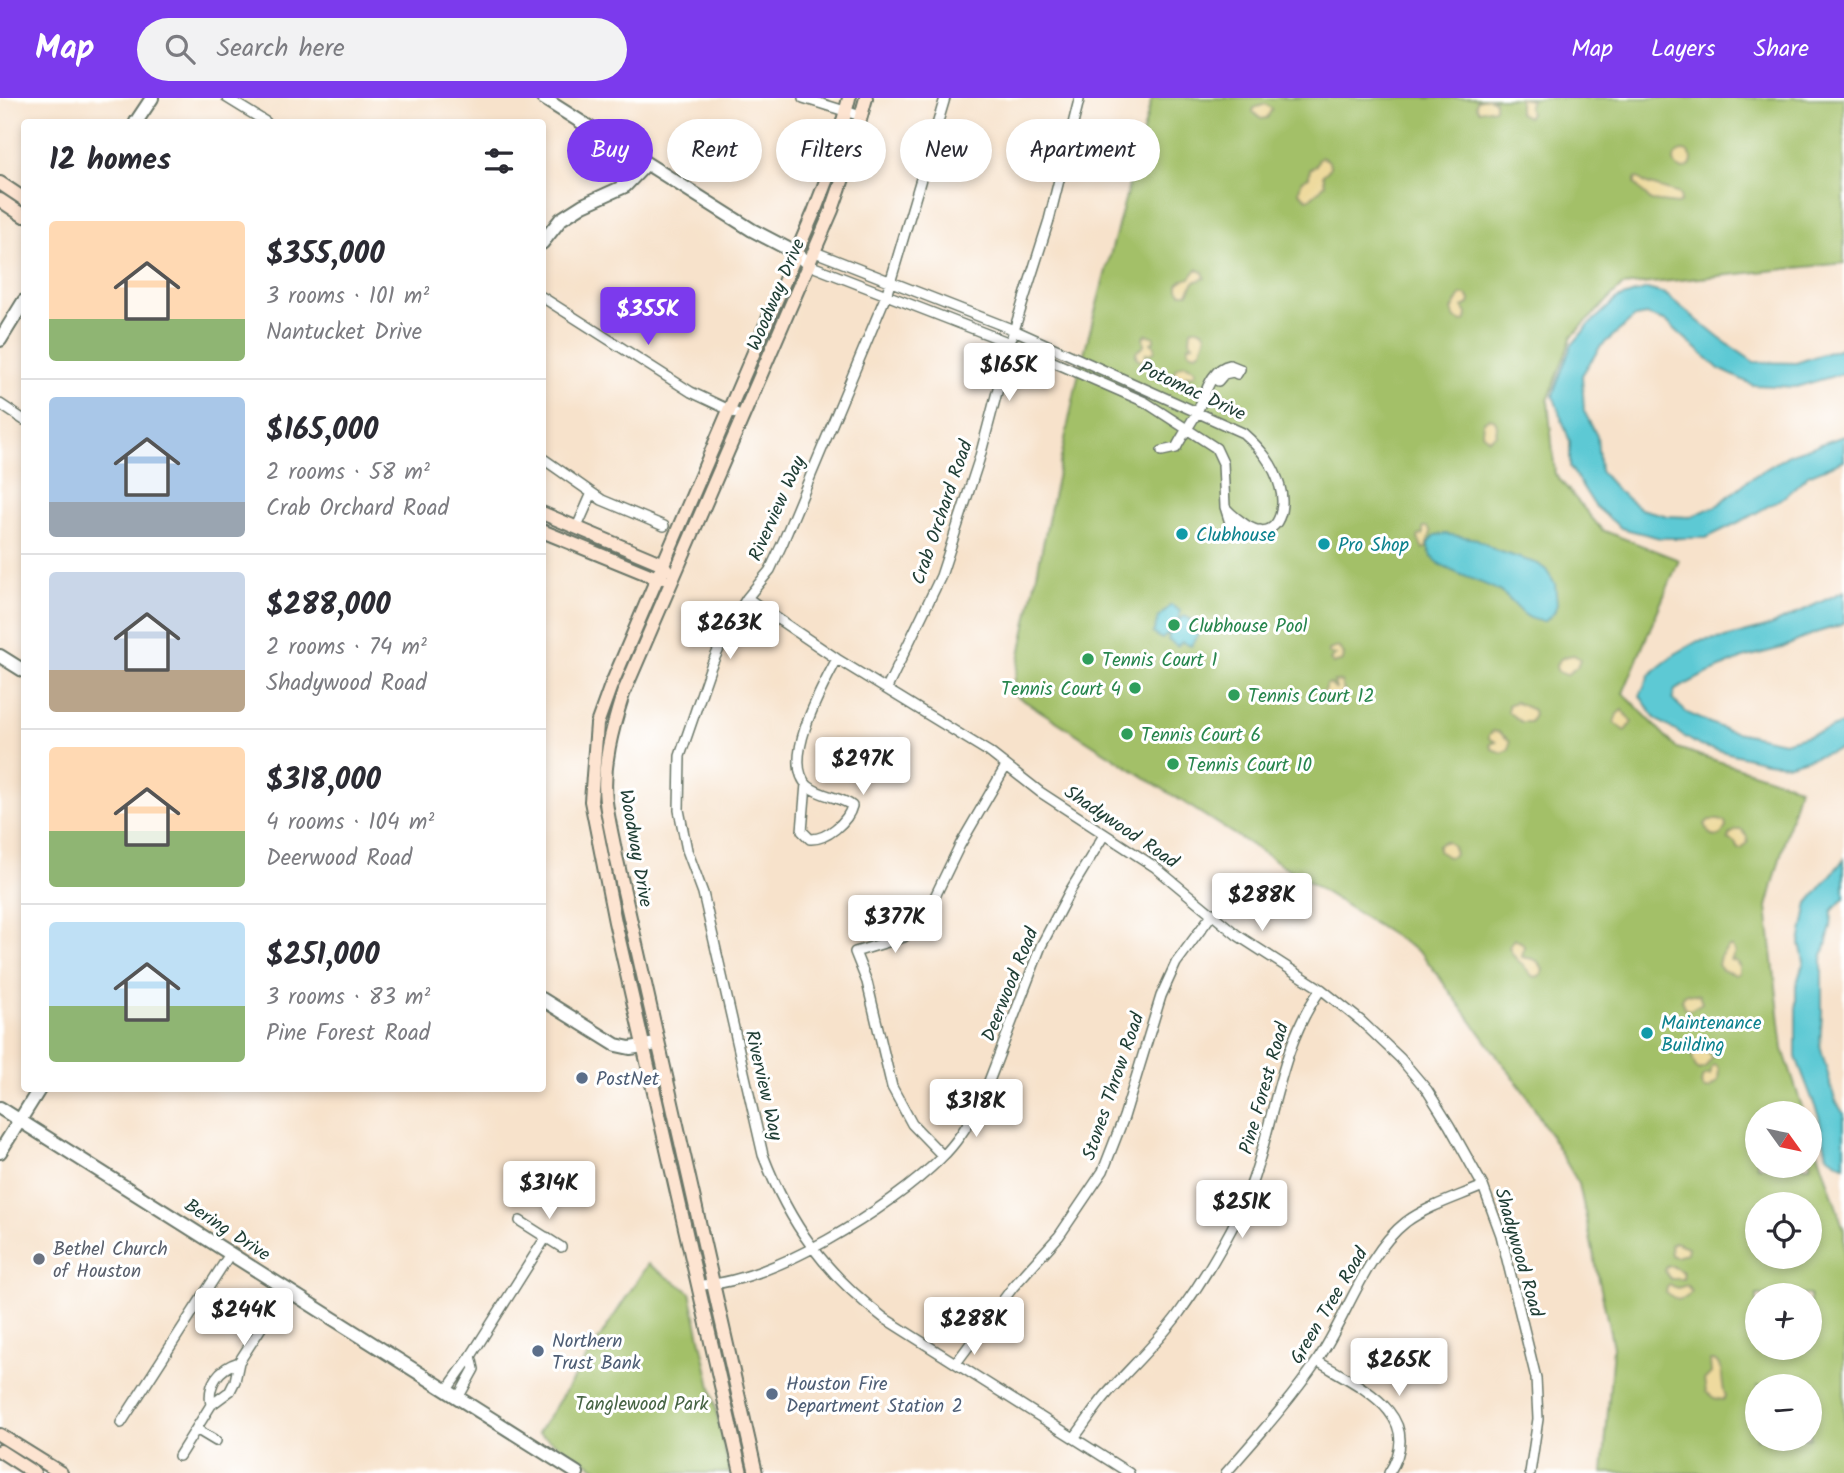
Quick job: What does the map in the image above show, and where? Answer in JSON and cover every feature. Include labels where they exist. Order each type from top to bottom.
[{"type":"main road","name":"Woodway Drive","points":[[741,1473],[615,922],[591,801],[597,724],[831,169],[849,98]]},
{"type":"main road","name":"Woodway Drive","points":[[756,1473],[630,919],[606,800],[607,757],[623,694],[815,251],[847,167],[866,98]]},
{"type":"main road","points":[[0,183],[21,196]]},
{"type":"main road","points":[[0,200],[21,214]]},
{"type":"main road","points":[[546,515],[663,564],[672,578]]},
{"type":"main road","points":[[546,533],[657,578],[672,578]]},
{"type":"main road","points":[[610,688],[623,694]]},
{"type":"main road","points":[[615,922],[630,919]]},
{"type":"main road","points":[[670,1161],[684,1157]]},
{"type":"main road","points":[[719,1377],[734,1373]]},
{"type":"main road","points":[[727,1413],[742,1408]]},
{"type":"main road","points":[[1,1438],[61,1473]]},
{"type":"main road","points":[[0,1451],[34,1473]]},
{"type":"street","points":[[138,119],[152,98]]},
{"type":"street","points":[[227,98],[261,119]]},
{"type":"street","name":"Potomac Drive","points":[[543,98],[576,119]]},
{"type":"street","points":[[803,98],[861,116]]},
{"type":"street","name":"Riverview Way","points":[[945,98],[887,293],[783,542],[770,570],[729,626],[691,719],[680,756],[679,810],[687,850],[706,905],[764,1155],[780,1197],[811,1248],[857,1297],[908,1334],[1129,1473]]},
{"type":"street","name":"Crab Orchard Road","points":[[887,688],[941,576],[979,460],[1010,343],[1057,193],[1081,99]]},
{"type":"street","name":"Potomac Drive","points":[[653,168],[752,230],[796,253],[809,265],[887,293],[1010,343],[1145,402],[1216,448],[1223,463],[1226,507],[1230,514],[1260,530],[1270,529],[1279,520],[1283,507],[1280,487],[1270,463],[1243,433],[1198,410],[1014,330],[815,251],[796,253]]},
{"type":"street","points":[[546,238],[561,219],[629,182]]},
{"type":"street","points":[[546,300],[682,386],[743,416]]},
{"type":"street","points":[[0,340],[21,306]]},
{"type":"street","points":[[1162,451],[1176,448],[1198,410],[1202,396],[1218,372],[1230,365],[1240,369],[1237,374],[1224,374],[1205,404],[1198,410]]},
{"type":"street","points":[[0,404],[21,418]]},
{"type":"street","points":[[546,461],[613,506],[664,526]]},
{"type":"street","points":[[577,527],[592,493]]},
{"type":"street","name":"Shadywood Road","points":[[747,598],[837,659],[989,752],[1104,835],[1154,867],[1237,935],[1321,989],[1361,1021],[1400,1058],[1427,1090],[1483,1186],[1501,1235],[1536,1378],[1538,1419],[1530,1473]]},
{"type":"street","points":[[0,656],[21,668]]},
{"type":"street","points":[[806,784],[802,831],[810,839],[821,839],[850,813],[852,806],[847,802],[825,797],[806,784],[800,775],[799,754],[817,699],[837,659]]},
{"type":"street","points":[[943,1156],[912,1124],[892,1087],[867,982],[855,952],[904,937],[917,927],[1006,766]]},
{"type":"street","name":"Deerwood Road","points":[[698,1285],[714,1285],[765,1270],[811,1248],[912,1185],[943,1156],[968,1124],[981,1101],[1041,946],[1104,835]]},
{"type":"street","name":"Stones Throw Road","points":[[956,1363],[1013,1287],[1059,1236],[1103,1171],[1124,1117],[1161,996],[1176,963],[1213,913]]},
{"type":"street","name":"Pine Forest Road","points":[[1074,1438],[1104,1398],[1176,1318],[1214,1262],[1258,1168],[1292,1041],[1321,989]]},
{"type":"street","points":[[546,1001],[616,1045],[630,1048],[657,1044]]},
{"type":"street","points":[[0,1152],[38,1092]]},
{"type":"street","name":"Bering Drive","points":[[0,1108],[577,1473]]},
{"type":"street","name":"Green Tree Road","points":[[1226,1473],[1275,1418],[1317,1361],[1387,1241],[1406,1222],[1483,1186]]},
{"type":"street","points":[[520,1220],[561,1247]]},
{"type":"street","points":[[452,1394],[474,1369],[471,1356],[546,1237]]},
{"type":"street","points":[[121,1423],[230,1254]]},
{"type":"street","points":[[179,1456],[211,1405],[230,1391],[239,1362],[286,1289]]},
{"type":"street","points":[[1317,1361],[1380,1400],[1390,1411],[1398,1426],[1400,1439],[1389,1473]]},
{"type":"street","points":[[211,1405],[209,1397],[213,1383],[225,1368],[239,1362]]},
{"type":"street","points":[[196,1429],[216,1441]]},
{"type":"green space","points":[[1152,98],[1844,98],[1844,263],[1622,286],[1572,336],[1548,401],[1555,474],[1602,530],[1679,560],[1623,693],[1677,748],[1799,787],[1767,907],[1783,1049],[1800,1101],[1745,1101],[1745,1178],[1822,1178],[1822,1164],[1844,1230],[1844,1473],[1603,1473],[1613,1347],[1579,1184],[1527,1096],[1422,954],[1012,693],[1079,372],[1130,182],[1160,182],[1160,119],[1146,119]]},
{"type":"green space","name":"Tanglewood Park","points":[[648,1264],[690,1292],[730,1473],[605,1473],[538,1433]]},
{"type":"sand","points":[[1488,98],[1495,101],[1495,108],[1479,111],[1477,100]]},
{"type":"sand","points":[[1519,98],[1531,100],[1527,117],[1519,113]]},
{"type":"sand","points":[[1266,104],[1272,109],[1267,118],[1261,119],[1253,112],[1254,108]]},
{"type":"sand","points":[[1679,151],[1687,151],[1692,160],[1690,167],[1679,169],[1674,164],[1674,156]]},
{"type":"sand","points":[[1322,157],[1328,160],[1330,165],[1323,175],[1325,184],[1307,199],[1299,192],[1301,181],[1309,177],[1310,169]]},
{"type":"sand","points":[[1635,179],[1647,184],[1680,194],[1681,202],[1677,204],[1651,201],[1635,184]]},
{"type":"sand","points":[[1197,269],[1203,272],[1205,278],[1194,282],[1188,293],[1181,293],[1178,284],[1190,278]]},
{"type":"sand","points":[[1461,295],[1467,295],[1470,300],[1469,304],[1463,307],[1467,314],[1466,320],[1462,322],[1455,319],[1452,310]]},
{"type":"sand","points":[[1191,330],[1203,330],[1206,335],[1201,350],[1195,354],[1188,349],[1189,345],[1193,344],[1190,340]]},
{"type":"sand","points":[[1147,334],[1154,337],[1151,343],[1155,346],[1155,351],[1146,353],[1145,360],[1140,361],[1136,352],[1144,346],[1143,337]]},
{"type":"sand","points":[[1184,364],[1196,371],[1194,375],[1186,375],[1188,380],[1185,384],[1173,374],[1176,368]]},
{"type":"sand","points":[[1490,418],[1495,420],[1497,426],[1496,434],[1489,439],[1482,433],[1483,422]]},
{"type":"sand","points":[[1423,527],[1427,527],[1431,532],[1426,548],[1423,549],[1418,539],[1419,535],[1423,535]]},
{"type":"sand","points":[[1338,647],[1344,654],[1343,661],[1333,664],[1330,660],[1336,655],[1329,654],[1329,650]]},
{"type":"sand","points":[[1574,655],[1580,659],[1577,667],[1566,675],[1558,672],[1558,661]]},
{"type":"sand","points":[[1334,681],[1341,682],[1344,691],[1334,701],[1326,700],[1322,693],[1330,683],[1336,690]]},
{"type":"sand","points":[[1515,702],[1533,710],[1534,715],[1530,722],[1521,722],[1508,712],[1508,705]]},
{"type":"sand","points":[[1622,710],[1632,722],[1626,731],[1614,723],[1617,714]]},
{"type":"sand","points":[[1493,731],[1499,732],[1510,741],[1509,750],[1502,753],[1492,749],[1490,744],[1496,742],[1489,738],[1489,735]]},
{"type":"sand","points":[[1709,820],[1725,822],[1726,827],[1721,835],[1715,837],[1709,833],[1705,824]]},
{"type":"sand","points":[[1742,830],[1747,836],[1748,841],[1742,849],[1738,849],[1735,843],[1728,839],[1730,834]]},
{"type":"sand","points":[[1445,841],[1452,845],[1455,853],[1453,856],[1448,857],[1438,851],[1438,845]]},
{"type":"sand","points":[[1514,939],[1524,946],[1522,957],[1539,963],[1543,970],[1541,975],[1532,976],[1513,955],[1509,946]]},
{"type":"sand","points":[[1732,947],[1735,953],[1731,960],[1736,961],[1739,966],[1739,973],[1736,975],[1722,970],[1718,965],[1720,956]]},
{"type":"sand","points":[[1687,993],[1699,995],[1702,1003],[1690,1010],[1685,1009],[1681,1000]]},
{"type":"sand","points":[[1701,1044],[1712,1058],[1705,1068],[1699,1070],[1691,1053],[1696,1045]]},
{"type":"sand","points":[[1716,1065],[1719,1070],[1718,1081],[1709,1089],[1704,1089],[1702,1078],[1710,1075],[1712,1066]]},
{"type":"sand","points":[[1675,1242],[1688,1247],[1687,1253],[1676,1257],[1671,1255],[1670,1245]]},
{"type":"sand","points":[[1672,1266],[1683,1272],[1684,1279],[1669,1279],[1665,1270]]},
{"type":"sand","points":[[1670,1285],[1678,1288],[1687,1285],[1691,1292],[1687,1297],[1678,1300],[1666,1293]]},
{"type":"sand","points":[[1710,1361],[1716,1361],[1721,1369],[1726,1396],[1723,1400],[1706,1392],[1704,1380],[1711,1373]]},
{"type":"water","points":[[1647,289],[1665,294],[1719,338],[1754,362],[1796,363],[1844,347],[1844,373],[1796,387],[1753,385],[1719,369],[1667,322],[1646,315],[1635,317],[1600,347],[1582,375],[1584,411],[1597,436],[1600,471],[1618,491],[1641,509],[1668,516],[1690,517],[1718,505],[1751,478],[1789,455],[1844,436],[1844,460],[1808,475],[1784,497],[1706,538],[1660,538],[1621,528],[1595,506],[1570,467],[1570,442],[1553,395],[1571,346],[1588,326],[1617,299]]},
{"type":"water","points":[[1435,535],[1477,539],[1495,550],[1538,564],[1546,570],[1555,584],[1557,604],[1554,613],[1545,621],[1530,618],[1504,594],[1440,564],[1431,556],[1428,544]]},
{"type":"water","points":[[1844,591],[1844,622],[1841,625],[1782,648],[1743,658],[1704,675],[1675,690],[1672,699],[1687,713],[1726,730],[1784,742],[1844,723],[1844,748],[1790,764],[1766,762],[1700,746],[1656,719],[1640,696],[1649,675],[1675,654],[1698,641],[1725,638],[1770,626]]},
{"type":"water","name":"Clubhouse Pool","points":[[1171,605],[1180,611],[1178,621],[1184,616],[1192,620],[1191,627],[1198,634],[1191,646],[1182,642],[1177,646],[1168,640],[1170,632],[1162,639],[1153,633],[1159,617]]},
{"type":"water","points":[[1844,859],[1844,898],[1832,911],[1831,927],[1822,959],[1820,1045],[1835,1100],[1844,1114],[1844,1166],[1827,1155],[1822,1131],[1822,1101],[1813,1101],[1796,1057],[1796,986],[1804,961],[1800,943],[1808,903]]},
{"type":"place","name":"Clubhouse","points":[[1182,534]]},
{"type":"place","name":"Pro Shop","points":[[1324,544]]},
{"type":"place","name":"Clubhouse Pool","points":[[1174,625]]},
{"type":"place","name":"Tennis Court 1","points":[[1088,659]]},
{"type":"place","name":"Tennis Court 4","points":[[1135,688]]},
{"type":"place","name":"Tennis Court 12","points":[[1234,695]]},
{"type":"place","name":"Tennis Court 6","points":[[1127,734]]},
{"type":"place","name":"Tennis Court 10","points":[[1173,764]]},
{"type":"place","name":"Maintenance Building","points":[[1647,1033]]},
{"type":"place","name":"PostNet","points":[[582,1078]]},
{"type":"place","name":"Bethel Church of Houston","points":[[39,1259]]},
{"type":"place","name":"Northern Trust Bank","points":[[538,1351]]},
{"type":"place","name":"Houston Fire Department Station 2","points":[[772,1394]]}]
